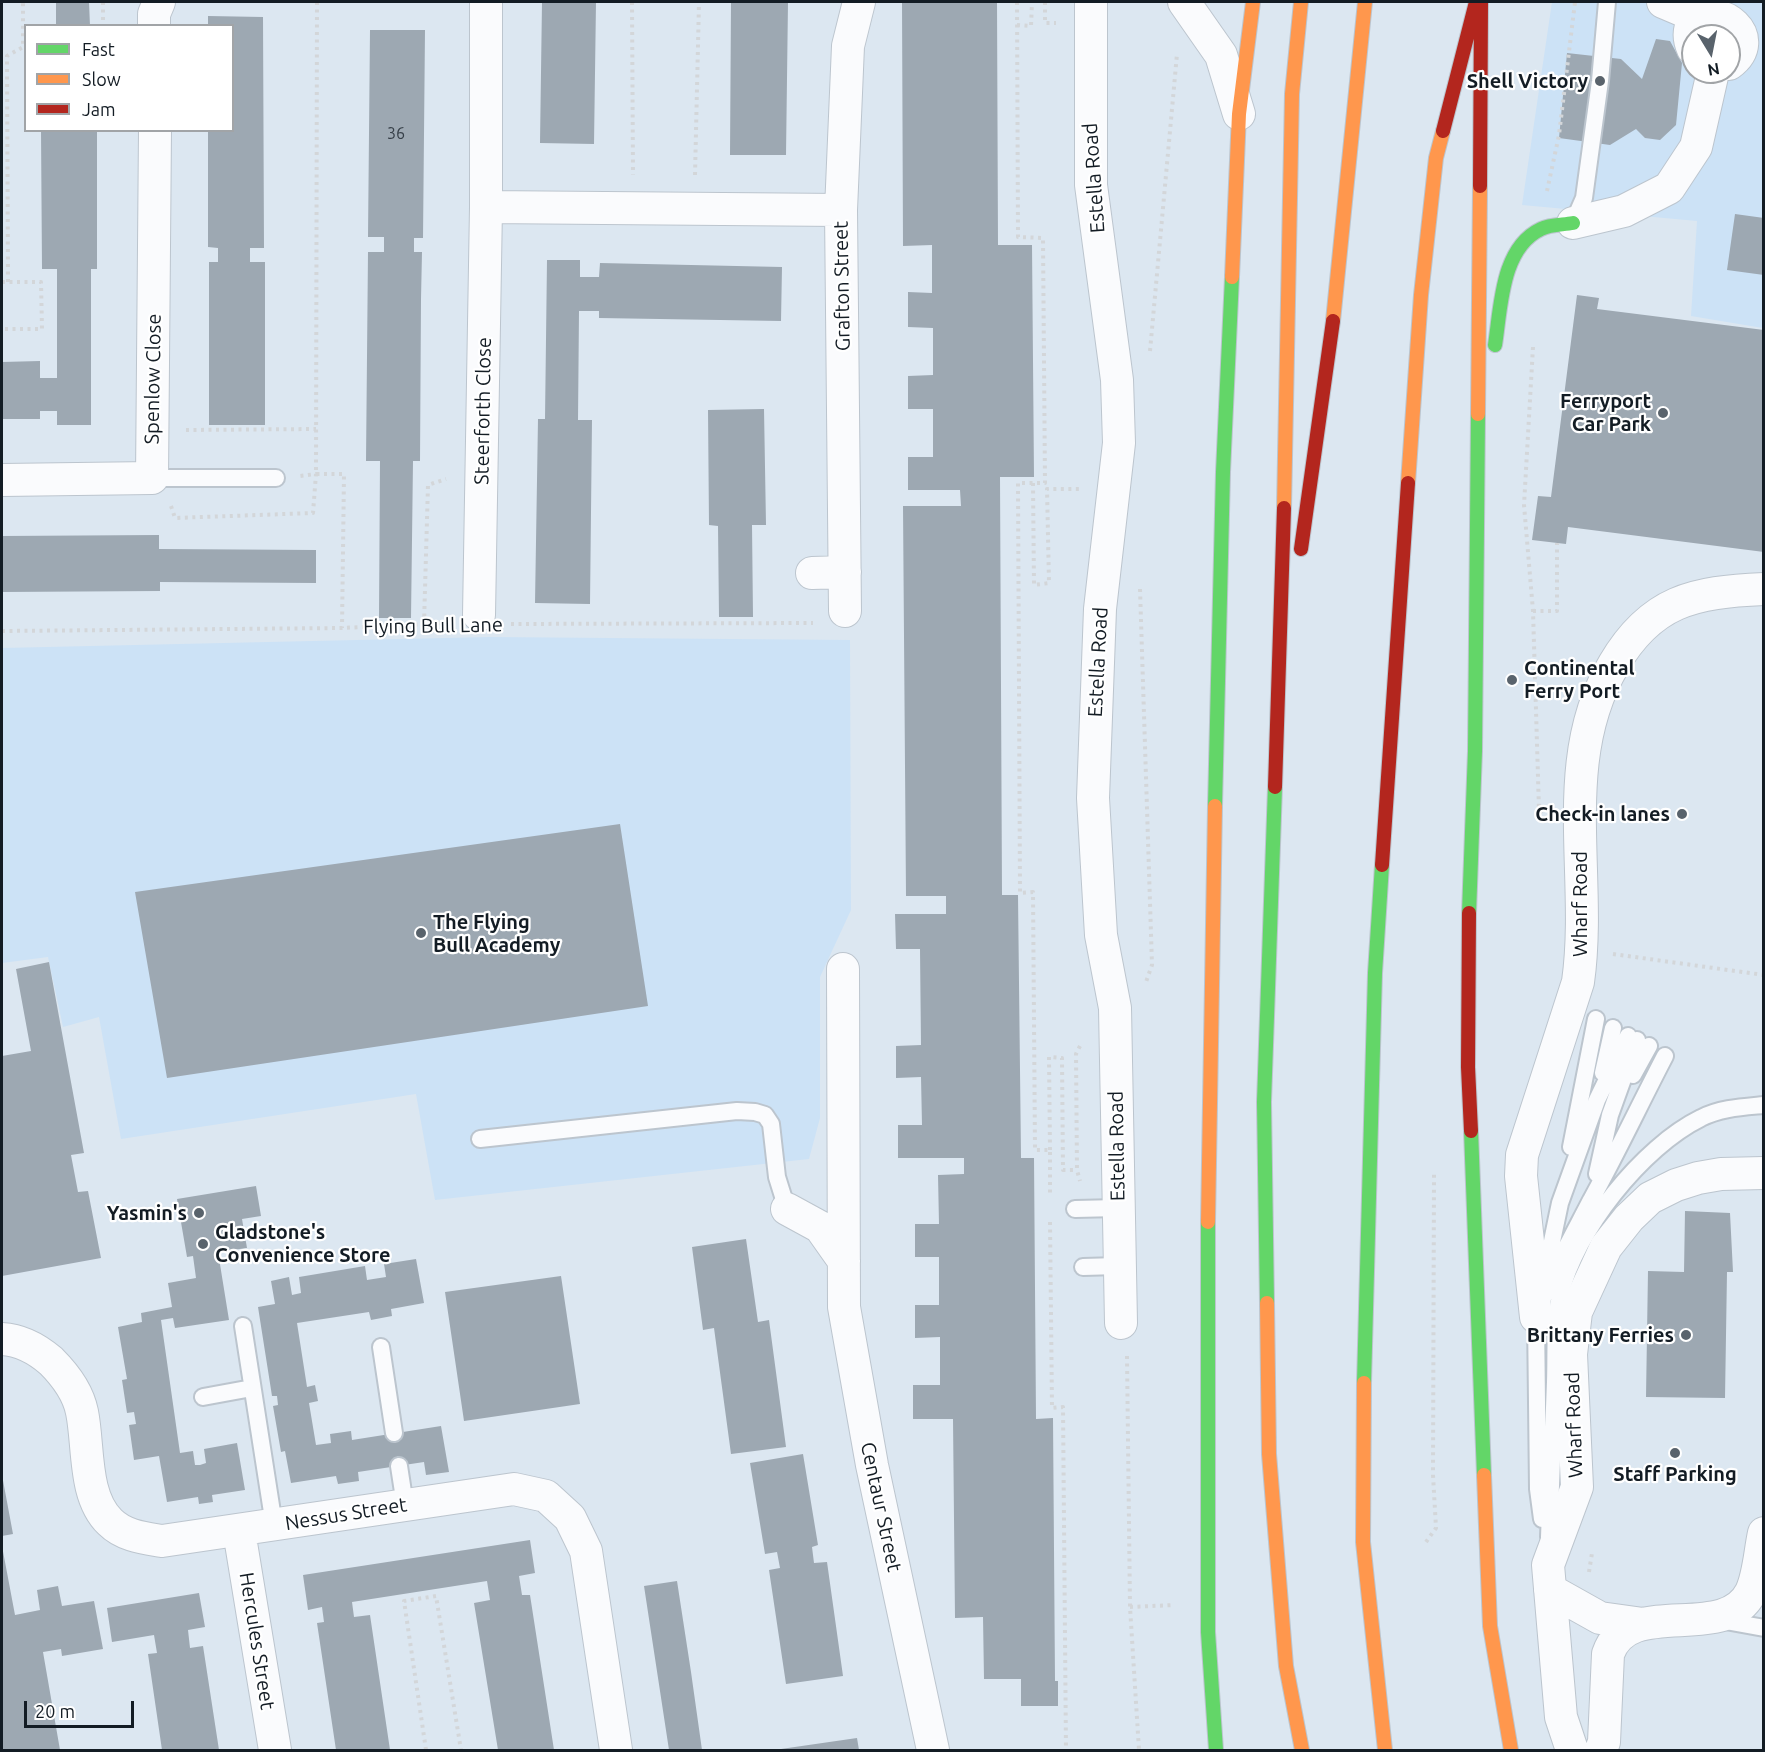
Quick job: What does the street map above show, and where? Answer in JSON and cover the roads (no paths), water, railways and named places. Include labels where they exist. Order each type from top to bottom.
[{"type":"main road","points":[[1216,1750],[1208,1632],[1209,1204],[1223,472],[1239,114],[1253,2]]},
{"type":"main road","points":[[1301,2],[1292,94],[1287,408],[1264,1102],[1269,1454],[1286,1666],[1302,1750]]},
{"type":"main road","points":[[1300,558],[1331,338],[1365,2]]},
{"type":"main road","points":[[1385,1750],[1363,1542],[1364,1293],[1375,985],[1422,295],[1436,158],[1476,2]]},
{"type":"main road","points":[[1481,2],[1479,431],[1468,1067],[1490,1626],[1511,1750]]},
{"type":"main road","points":[[1479,431],[1510,262],[1518,248],[1539,229],[1573,223]]},
{"type":"main road","points":[[1278,708],[1296,581]]},
{"type":"street","points":[[154,24],[154,14],[159,2]]},
{"type":"street","name":"Steerforth Close","points":[[479,621],[486,207],[486,2]]},
{"type":"street","name":"Grafton Street","points":[[831,617],[844,572],[841,210],[848,46],[859,2]]},
{"type":"street","name":"Estella Road","points":[[1091,2],[1091,185],[1118,380],[1119,422],[1119,443],[1100,609],[1093,798],[1101,934],[1115,1008],[1118,1266],[1124,1337]]},
{"type":"street","points":[[1184,2],[1221,55],[1239,114]]},
{"type":"street","points":[[1663,2],[1696,16]]},
{"type":"street","points":[[1693,24],[1696,16],[1714,6],[1742,7],[1750,30],[1747,51]]},
{"type":"street","points":[[1573,223],[1624,211],[1669,188],[1696,147],[1710,84]]},
{"type":"street","name":"Spenlow Close","points":[[152,478],[154,132]]},
{"type":"street","points":[[486,207],[841,210]]},
{"type":"street","points":[[2,480],[152,478]]},
{"type":"street","points":[[812,573],[844,572]]},
{"type":"street","name":"Wharf Road","points":[[1536,1317],[1521,1176],[1522,1155],[1554,1055],[1567,1023],[1582,954],[1582,756],[1592,715],[1605,680],[1631,638],[1647,620],[1684,601],[1722,592],[1764,589]]},
{"type":"street","name":"Centaur Street","points":[[843,969],[844,1307],[872,1465],[933,1750]]},
{"type":"street","name":"Wharf Road","points":[[1572,1750],[1561,1717],[1549,1577],[1577,1487],[1572,1354],[1575,1312],[1606,1247],[1629,1218],[1650,1198],[1676,1185],[1721,1174],[1764,1173]]},
{"type":"street","points":[[787,1209],[820,1227],[844,1261]]},
{"type":"street","name":"Nessus Street","points":[[2,1339],[12,1339],[40,1352],[65,1375],[81,1409],[94,1497],[110,1522],[130,1535],[162,1541],[514,1489],[546,1496],[570,1518],[586,1551],[616,1750]]},
{"type":"street","name":"Hercules Street","points":[[240,1531],[275,1750]]},
{"type":"street","points":[[1601,1750],[1604,1742],[1608,1654],[1611,1644],[1634,1626],[1706,1618],[1733,1610],[1744,1602],[1751,1591],[1764,1533]]},
{"type":"street","points":[[1549,1577],[1600,1618],[1643,1624]]},
{"type":"lane","points":[[1573,223],[1584,198],[1600,81],[1607,2]]},
{"type":"lane","points":[[152,478],[276,478]]},
{"type":"lane","points":[[1549,1577],[1538,1489],[1536,1317],[1596,1019]]},
{"type":"lane","points":[[1560,1203],[1596,1100],[1632,1038],[1610,1115],[1591,1202]]},
{"type":"lane","points":[[1536,1317],[1544,1291],[1569,1237],[1591,1202],[1665,1056]]},
{"type":"lane","points":[[1549,1577],[1555,1330],[1560,1295],[1572,1261],[1593,1222],[1659,1146],[1701,1118],[1724,1110],[1764,1105]]},
{"type":"lane","points":[[480,1139],[737,1111],[755,1112],[765,1116],[771,1124],[777,1177],[787,1209]]},
{"type":"lane","points":[[1701,1118],[1724,1112],[1764,1113]]},
{"type":"lane","points":[[1075,1209],[1118,1208]]},
{"type":"lane","points":[[1083,1267],[1118,1266]]},
{"type":"lane","points":[[243,1326],[274,1525]]},
{"type":"lane","points":[[381,1347],[394,1433]]},
{"type":"lane","points":[[203,1397],[252,1388]]},
{"type":"lane","points":[[399,1466],[405,1505]]},
{"type":"lane","points":[[1706,1618],[1764,1628]]},
{"type":"place","name":"Shell Victory","points":[[1600,81]]},
{"type":"place","name":"Ferryport Car Park","points":[[1663,413]]},
{"type":"place","name":"Continental Ferry Port","points":[[1512,680]]},
{"type":"place","name":"Check-in lanes","points":[[1682,814]]},
{"type":"place","name":"The Flying Bull Academy","points":[[421,933]]},
{"type":"place","name":"Yasmin's","points":[[199,1213]]},
{"type":"place","name":"Gladstone's Convenience Store","points":[[203,1244]]},
{"type":"place","name":"Brittany Ferries","points":[[1686,1335]]},
{"type":"place","name":"Staff Parking","points":[[1675,1453]]}]
